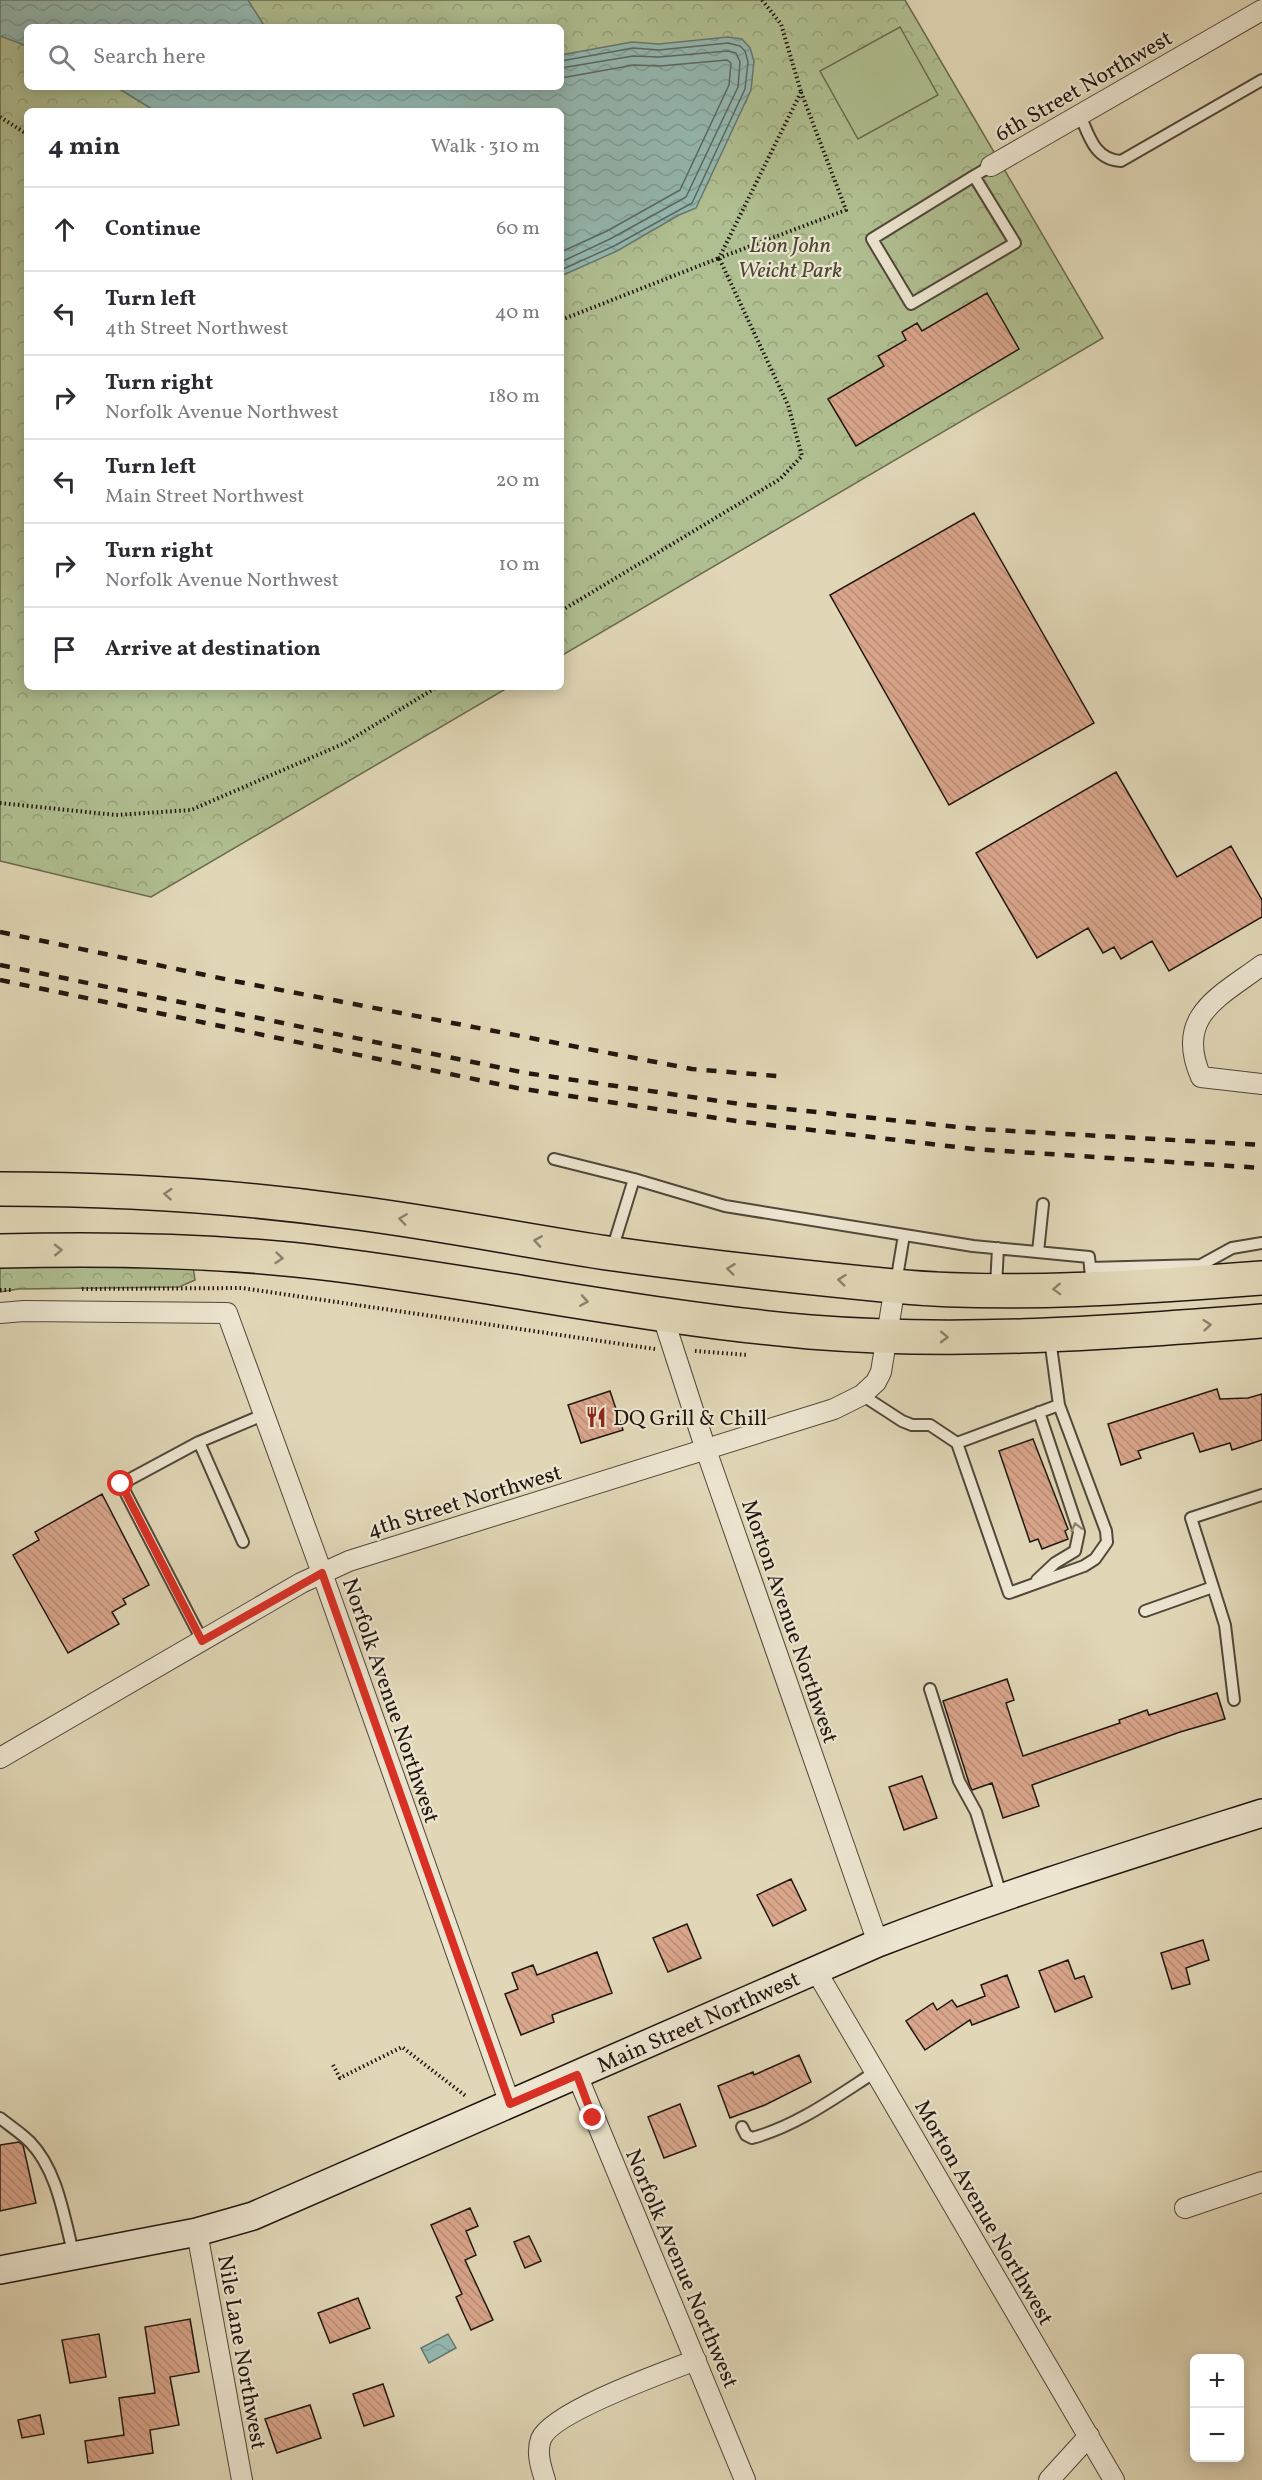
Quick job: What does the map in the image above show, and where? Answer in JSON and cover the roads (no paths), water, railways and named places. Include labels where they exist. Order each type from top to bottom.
[{"type":"highway","points":[[0,1189],[157,1193],[288,1204],[404,1219],[611,1253],[771,1274],[896,1286],[996,1289],[1091,1278],[1262,1278]]},
{"type":"highway","points":[[0,1251],[156,1250],[281,1258],[770,1328],[886,1336],[1050,1336],[1262,1321]]},
{"type":"street","name":"6th Street Northwest","points":[[991,166],[1262,10]]},
{"type":"street","points":[[1262,965],[1203,1009],[1192,1034],[1192,1059],[1201,1077],[1262,1084]]},
{"type":"street","name":"4th Street Northwest","points":[[0,1758],[322,1573],[349,1561],[834,1409],[862,1395],[876,1382],[881,1372],[896,1286]]},
{"type":"street","name":"Norfolk Avenue Northwest","points":[[0,1312],[227,1313],[322,1573],[499,2109]]},
{"type":"street","name":"Morton Avenue Northwest","points":[[662,1314],[706,1450],[878,1943]]},
{"type":"street","name":"Main Street Northwest","points":[[0,2270],[197,2232],[254,2216],[878,1943],[1002,1898],[1262,1813]]},
{"type":"street","name":"Morton Avenue Northwest","points":[[815,1969],[1114,2480]]},
{"type":"street","name":"Norfolk Avenue Northwest","points":[[577,2075],[745,2480]]},
{"type":"street","points":[[1185,2208],[1262,2182]]},
{"type":"street","name":"Nile Lane Northwest","points":[[197,2232],[242,2480]]},
{"type":"street","points":[[545,2480],[538,2456],[540,2440],[555,2422],[577,2410],[696,2360]]},
{"type":"street","points":[[1049,2480],[1089,2436]]},
{"type":"lane","points":[[1080,115],[1095,149],[1109,160],[1121,161],[1262,80]]},
{"type":"lane","points":[[974,176],[1015,243],[911,304],[872,238],[974,176],[991,166]]},
{"type":"lane","points":[[554,1159],[634,1179],[725,1206],[904,1235],[998,1248],[1089,1257],[1091,1278],[1201,1265],[1232,1248],[1262,1244]]},
{"type":"lane","points":[[611,1253],[634,1179]]},
{"type":"lane","points":[[1038,1252],[1043,1204]]},
{"type":"lane","points":[[896,1286],[904,1235]]},
{"type":"lane","points":[[996,1289],[998,1248]]},
{"type":"lane","points":[[862,1395],[902,1422],[912,1425],[930,1425],[957,1443],[1009,1593],[1084,1566],[1095,1559],[1107,1542],[1106,1532],[1059,1405],[1050,1336]]},
{"type":"lane","points":[[957,1443],[1059,1405]]},
{"type":"lane","points":[[1032,1584],[1055,1563],[1075,1551],[1079,1540],[1079,1532],[1039,1412]]},
{"type":"lane","points":[[202,1641],[121,1484],[199,1442],[263,1415]]},
{"type":"lane","points":[[199,1442],[243,1542]]},
{"type":"lane","points":[[1234,1701],[1225,1625],[1191,1518],[1262,1495]]},
{"type":"lane","points":[[1145,1611],[1213,1587]]},
{"type":"lane","points":[[930,1689],[959,1781],[976,1812],[1002,1898]]},
{"type":"lane","points":[[742,2127],[746,2135],[752,2138],[771,2133],[819,2108],[875,2072]]},
{"type":"lane","points":[[0,2118],[30,2143],[44,2160],[59,2197],[74,2256]]},
{"type":"water","points":[[0,0],[248,0],[263,24],[24,24],[24,45],[0,36]]},
{"type":"water","points":[[728,37],[742,39],[750,48],[754,61],[751,90],[696,208],[679,215],[617,251],[564,275],[564,108],[150,108],[121,90],[564,90],[564,54],[632,42],[659,44]]},
{"type":"water","points":[[448,2334],[456,2348],[429,2363],[421,2348]]},
{"type":"railway","points":[[0,932],[234,981],[692,1069],[777,1076]]},
{"type":"railway","points":[[0,965],[526,1073],[740,1104],[977,1129],[1262,1145]]},
{"type":"railway","points":[[0,980],[517,1088],[736,1121],[973,1149],[1262,1168]]},
{"type":"place","name":"DQ Grill & Chill","points":[[596,1417]]},
{"type":"park label","name":"Lion John Weicht Park","points":[[790,256]]}]
